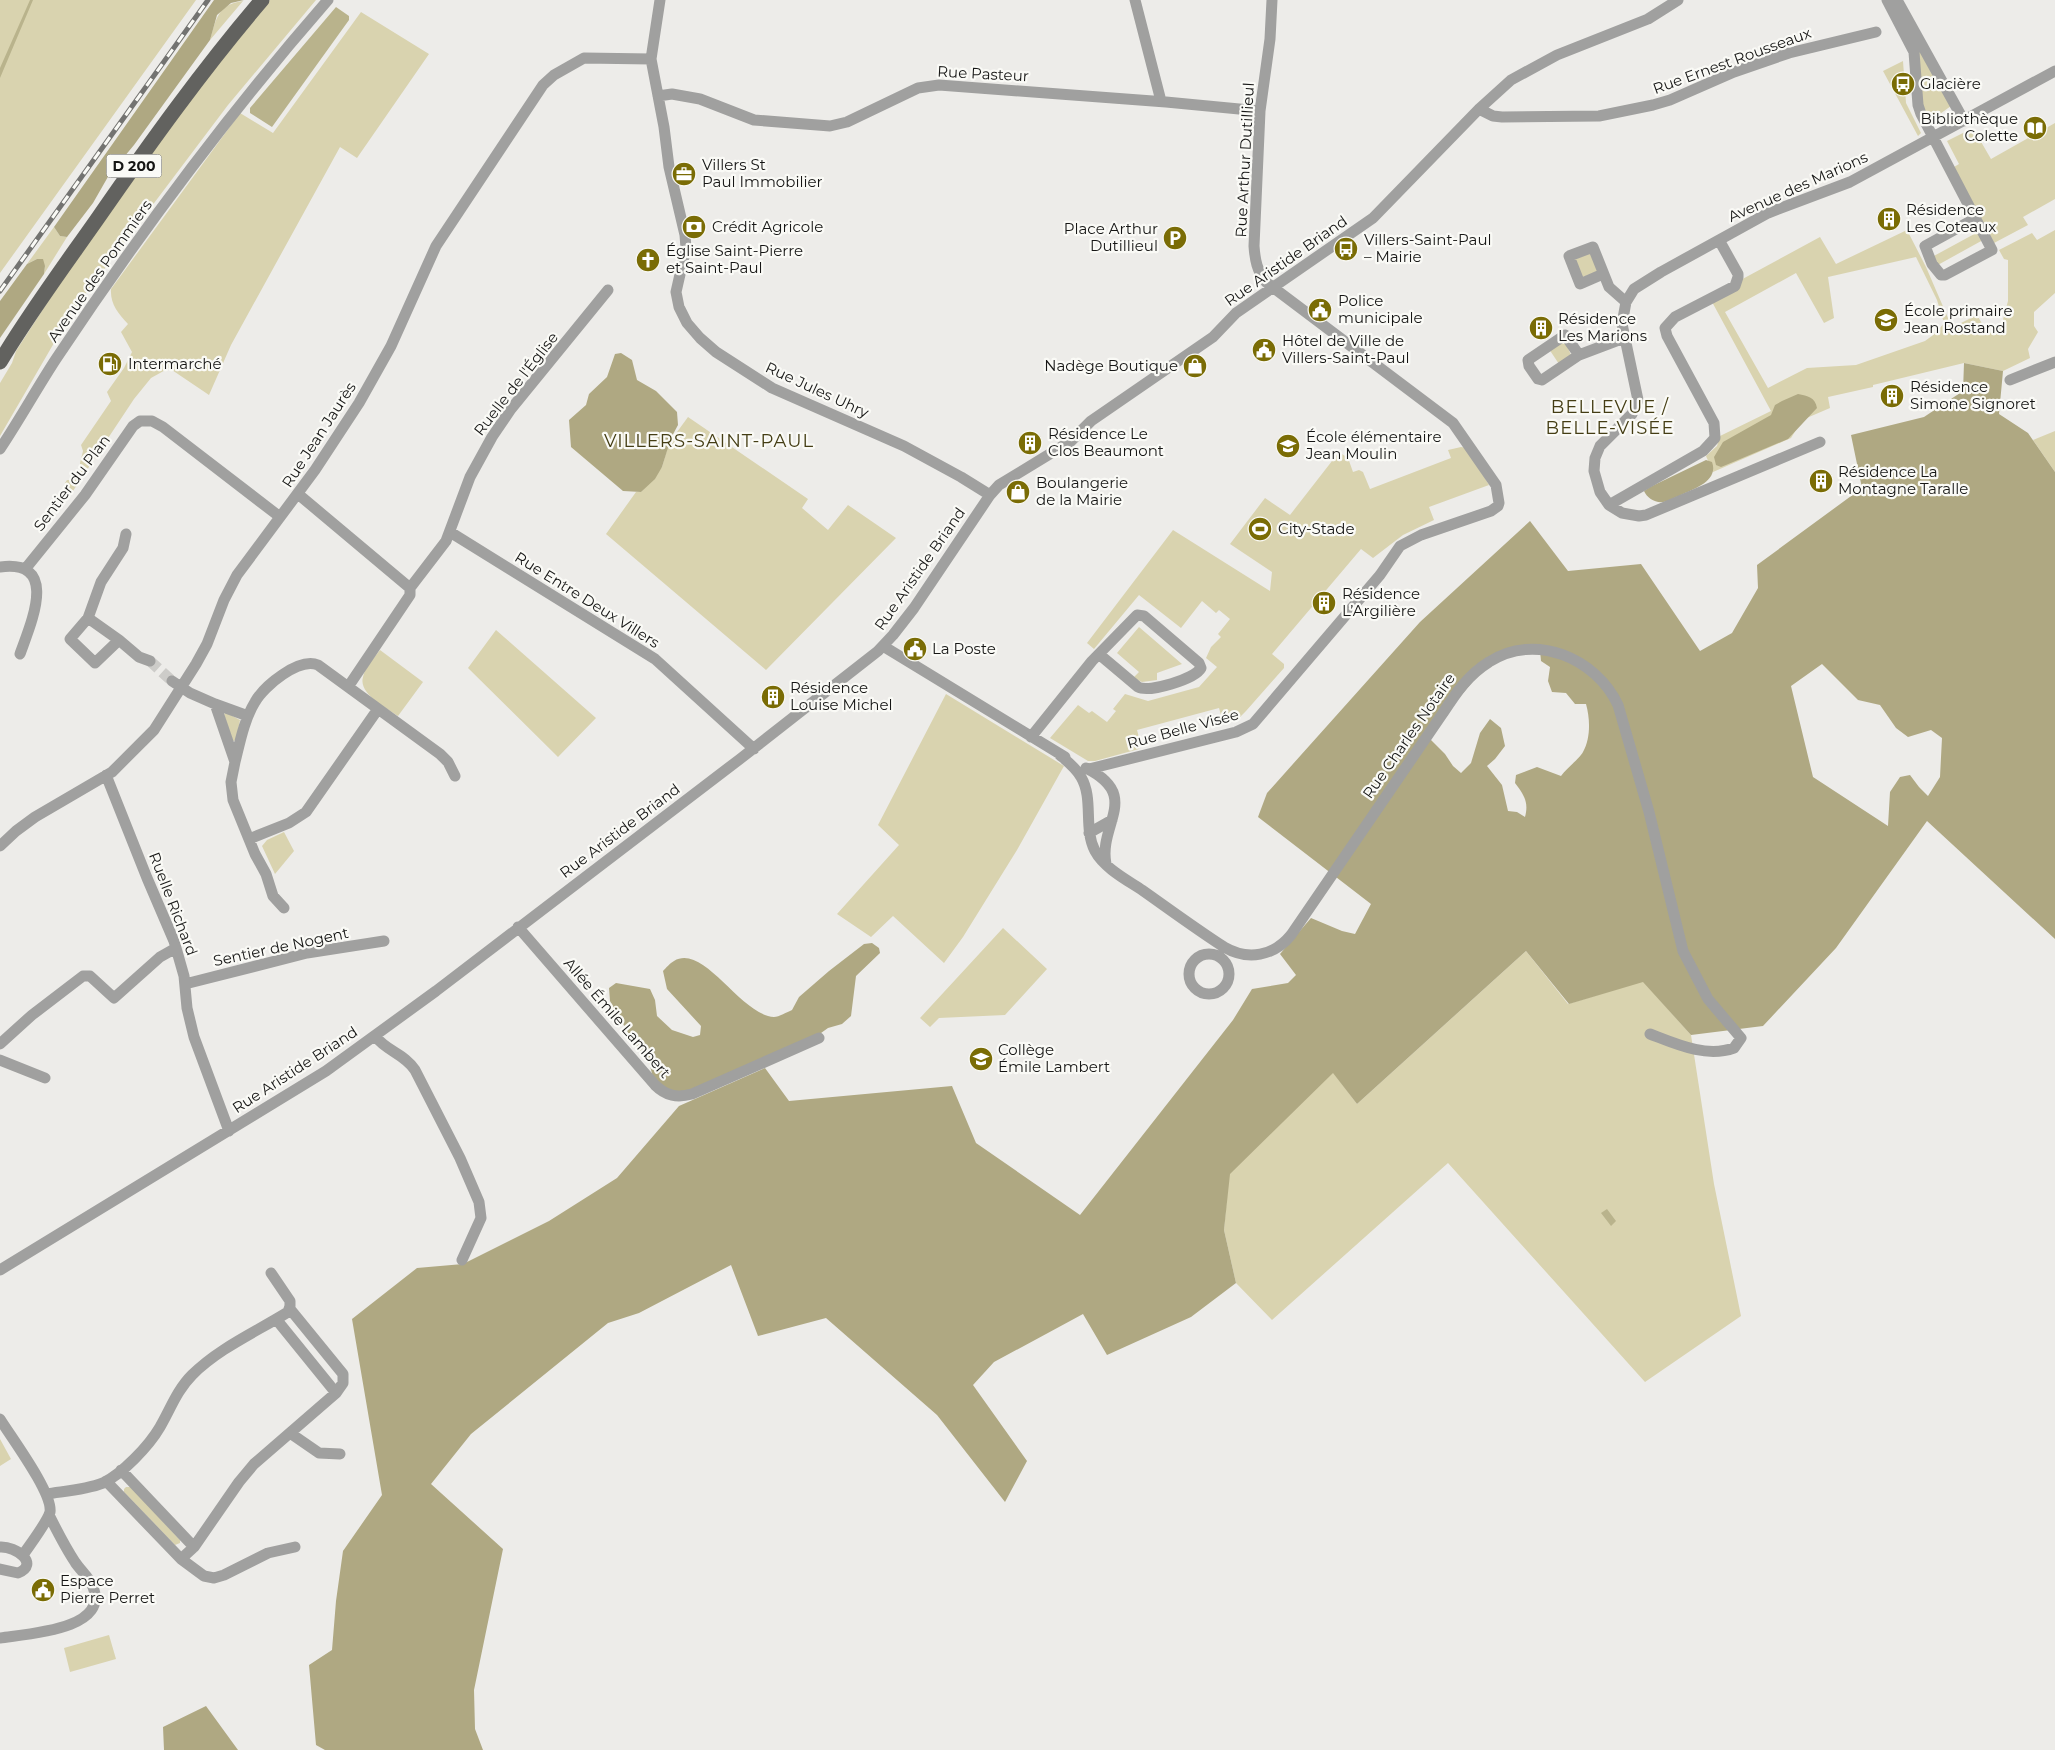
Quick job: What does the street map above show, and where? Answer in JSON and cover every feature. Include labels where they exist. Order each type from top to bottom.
[{"type":"main road","name":"D 200","points":[[0,362],[14,339],[179,104],[262,0]]},
{"type":"main road","name":"D 200","points":[[0,355],[14,339]]},
{"type":"street","name":"Avenue des Pommiers","points":[[0,449],[56,358],[163,207],[268,70],[328,0]]},
{"type":"street","name":"Rue Jules Uhry","points":[[660,0],[651,59],[669,167],[686,242],[677,286],[677,300],[682,315],[692,329],[716,352],[776,391],[904,446],[962,477],[990,495]]},
{"type":"street","points":[[1135,0],[1161,101]]},
{"type":"street","name":"Rue Arthur Dutillieul","points":[[1272,0],[1270,39],[1260,111],[1254,246],[1256,263],[1263,278],[1272,286]]},
{"type":"street","name":"Rue Aristide Briand","points":[[0,1270],[326,1071],[375,1036],[754,749],[883,646],[914,608],[990,495],[1006,480],[1071,441],[1098,416],[1213,338],[1231,317],[1272,286],[1379,213],[1505,84],[1557,55],[1648,18],[1678,0]]},
{"type":"street","points":[[1887,0],[1914,52],[1918,108],[1976,218],[1992,250],[1945,275],[1941,275],[1932,264],[1925,246],[1976,218]]},
{"type":"street","points":[[1897,0],[1964,120]]},
{"type":"street","name":"Rue Ernest Rousseaux","points":[[1479,109],[1493,116],[1502,117],[1605,115],[1670,100],[1725,76],[1789,53],[1876,32]]},
{"type":"street","name":"Rue Jean Jaurès","points":[[0,846],[35,816],[117,768],[150,736],[182,688],[207,644],[221,606],[237,575],[298,494],[349,419],[383,360],[436,246],[543,85],[554,75],[584,58],[651,59]]},
{"type":"street","name":"Avenue des Marions","points":[[1626,302],[1634,289],[1647,280],[1719,240],[1776,210],[1850,182],[2055,71]]},
{"type":"street","name":"Rue Pasteur","points":[[658,96],[672,94],[700,99],[754,120],[823,126],[841,124],[911,91],[932,85],[1161,101],[1260,111]]},
{"type":"street","points":[[1609,505],[1703,452],[1715,438],[1714,423],[1667,336],[1665,328],[1675,317],[1734,286],[1738,274],[1719,240]]},
{"type":"street","points":[[1603,274],[1610,287],[1626,302],[1622,316],[1624,338],[1638,400],[1632,414],[1604,441],[1595,458],[1594,471],[1597,485],[1609,505],[1622,513],[1646,515],[1820,442]]},
{"type":"street","name":"Rue Belle Visée","points":[[1089,769],[1236,732],[1253,724],[1380,575],[1400,546],[1421,535],[1491,511],[1498,506],[1499,498],[1496,485],[1453,423],[1272,286]]},
{"type":"street","name":"Ruelle de l'Église","points":[[450,532],[470,477],[492,437],[511,410],[608,290]]},
{"type":"street","points":[[1579,355],[1624,338]]},
{"type":"street","points":[[2010,380],[2055,362]]},
{"type":"street","name":"Sentier du Plan","points":[[26,568],[85,495],[136,422],[144,420],[152,421],[163,427],[280,517]]},
{"type":"street","points":[[298,494],[410,588]]},
{"type":"street","points":[[348,687],[410,595],[410,588],[442,548],[450,532]]},
{"type":"street","name":"Rue Entre Deux Villers","points":[[450,532],[654,660],[754,749]]},
{"type":"street","points":[[119,640],[95,663],[70,638],[88,618],[104,576],[123,548],[126,534]]},
{"type":"street","points":[[0,567],[18,566],[26,568],[34,578],[36,602],[20,654]]},
{"type":"street","points":[[1031,738],[1092,661],[1100,655],[1134,616],[1144,616],[1199,663],[1201,668],[1197,674],[1188,678],[1145,690],[1138,687],[1100,655]]},
{"type":"street","points":[[88,618],[139,657],[150,661]]},
{"type":"street","name":"Rue Charles Notaire","points":[[883,646],[1031,738],[1102,778],[1113,791],[1115,805],[1105,851],[1106,864]]},
{"type":"street","name":"Rue Charles Notaire","points":[[1060,755],[1075,768],[1084,784],[1087,797],[1089,833],[1096,853],[1106,864],[1226,955],[1263,954],[1275,949],[1286,941],[1461,686],[1474,673],[1490,661],[1504,654],[1520,650],[1549,650],[1566,655],[1591,670],[1604,682],[1621,712],[1649,812],[1683,951],[1708,998],[1741,1038],[1734,1048],[1722,1051],[1707,1051],[1682,1046],[1650,1034]]},
{"type":"street","points":[[284,908],[273,896],[266,874],[249,840],[231,793],[231,782],[248,716],[255,701],[292,668],[301,664],[310,663],[318,665],[440,754],[448,762],[455,776]]},
{"type":"street","points":[[172,680],[182,688],[215,704],[248,716]]},
{"type":"street","points":[[215,704],[235,762]]},
{"type":"street","points":[[249,840],[289,824],[306,812],[378,709]]},
{"type":"street","name":"Ruelle Richard","points":[[106,775],[176,948],[185,984],[187,1008],[194,1037],[228,1131]]},
{"type":"street","points":[[1089,833],[1112,820]]},
{"type":"street","name":"Allée Émile Lambert","points":[[518,927],[655,1085],[666,1094],[673,1096],[692,1094],[818,1038]]},
{"type":"street","name":"Sentier de Nogent","points":[[185,984],[307,953],[384,941]]},
{"type":"street","points":[[0,1044],[32,1015],[83,976],[90,976],[114,998],[160,958],[176,948]]},
{"type":"street","points":[[375,1036],[383,1046],[408,1061],[415,1070],[460,1158],[476,1194],[481,1218],[462,1260]]},
{"type":"street","points":[[0,1060],[45,1078]]},
{"type":"street","points":[[181,1559],[194,1547],[244,1476],[259,1459],[336,1393],[343,1383],[343,1374],[290,1309],[290,1300],[271,1273]]},
{"type":"street","points":[[46,1494],[90,1487],[106,1480],[121,1470],[156,1433],[178,1394],[193,1375],[223,1351],[276,1320],[290,1309]]},
{"type":"street","points":[[276,1320],[336,1393]]},
{"type":"street","points":[[0,1420],[46,1494],[49,1504],[49,1515],[74,1561],[93,1587],[95,1598],[92,1609],[85,1617],[67,1625],[48,1631],[0,1638]]},
{"type":"street","points":[[290,1433],[319,1453],[340,1454]]},
{"type":"street","points":[[121,1470],[194,1547]]},
{"type":"street","points":[[106,1480],[181,1559],[204,1576],[214,1578],[224,1575],[268,1553],[294,1547]]},
{"type":"street","points":[[23,1555],[49,1515]]},
{"type":"street","points":[[0,1547],[11,1548],[23,1555],[26,1567],[21,1572],[14,1573],[0,1569]]},
{"type":"shaded area","points":[[0,0],[196,0],[0,273]]},
{"type":"shaded area","points":[[30,0],[33,0],[0,78],[0,68]]},
{"type":"shaded area","points":[[214,0],[244,0],[231,3],[217,15],[210,40],[134,145],[109,175],[93,203],[67,237],[60,236],[54,227]]},
{"type":"shaded area","points":[[270,0],[316,0],[228,105],[72,312],[0,436],[0,383],[12,363],[16,351],[67,272],[206,78]]},
{"type":"shaded area","points":[[243,1],[210,40],[216,19],[223,9],[228,5]]},
{"type":"shaded area","points":[[336,7],[349,16],[349,20],[272,127],[250,113],[250,108]]},
{"type":"shaded area","points":[[361,12],[429,54],[357,158],[340,147],[231,345],[209,395],[169,368],[151,378],[134,399],[71,494],[67,491],[69,487],[65,483],[67,480],[75,480],[81,473],[80,463],[83,451],[81,445],[111,401],[107,392],[124,368],[132,352],[121,332],[128,324],[113,304],[111,289],[240,113],[273,133]]},
{"type":"shaded area","points":[[1918,48],[1951,106],[1930,121],[1923,112]]},
{"type":"shaded area","points":[[1903,61],[1906,103],[1921,133],[1918,136],[1883,71]]},
{"type":"shaded area","points":[[2055,123],[2055,199],[2023,217],[2028,225],[1994,243],[1954,167],[1959,164],[1947,141],[1973,128],[1991,159]]},
{"type":"shaded area","points":[[54,227],[60,236],[67,237],[44,274],[45,266],[37,259],[27,264]]},
{"type":"shaded area","points":[[1907,230],[1926,267],[1948,318],[1957,325],[1977,315],[1988,334],[2001,327],[2008,301],[2008,260],[2004,259],[1999,250],[2032,233],[2037,240],[2055,230],[2055,293],[2034,312],[2034,326],[2038,332],[2028,349],[2030,358],[2003,371],[1964,363],[1828,397],[1830,408],[1802,420],[1791,438],[1713,472],[1706,456],[1717,446],[1720,436],[1771,411],[1711,300],[1737,282],[1820,237],[1836,264]],"holes":[[[1916,257],[1937,300],[1944,323],[1936,333],[1925,341],[1856,365],[1807,368],[1768,388],[1725,312],[1796,273],[1824,323],[1834,318],[1828,277]]]},
{"type":"shaded area","points":[[1978,232],[1983,240],[1936,266],[1932,257]]},
{"type":"shaded area","points":[[1590,253],[1598,271],[1581,278],[1573,260]]},
{"type":"shaded area","points":[[37,259],[43,259],[45,266],[44,274],[0,338],[0,301],[27,264]]},
{"type":"shaded area","points":[[1560,343],[1566,344],[1571,355],[1559,364],[1549,349]]},
{"type":"shaded area","points":[[621,353],[632,360],[637,380],[656,391],[677,412],[678,425],[671,438],[662,467],[655,479],[641,492],[623,491],[571,447],[569,420],[586,405],[589,394],[607,377],[615,354]]},
{"type":"shaded area","points":[[1964,363],[2003,371],[1999,414],[2028,433],[2055,472],[2055,939],[1927,821],[1836,948],[1763,1026],[1691,1035],[1643,982],[1569,1004],[1526,951],[1357,1104],[1333,1073],[1230,1174],[1224,1230],[1236,1283],[1191,1317],[1107,1355],[1083,1314],[994,1362],[973,1385],[1027,1461],[1005,1502],[937,1415],[826,1318],[758,1336],[731,1265],[639,1313],[608,1323],[471,1434],[431,1484],[503,1549],[474,1690],[475,1729],[483,1750],[325,1750],[316,1745],[309,1665],[332,1650],[343,1551],[382,1495],[352,1319],[417,1268],[463,1264],[549,1221],[617,1178],[679,1106],[765,1068],[789,1101],[952,1086],[976,1143],[1080,1215],[1233,1020],[1252,989],[1288,983],[1296,975],[1280,954],[1311,918],[1342,931],[1355,934],[1371,904],[1258,817],[1267,793],[1420,622],[1530,521],[1568,571],[1641,564],[1700,651],[1732,633],[1758,588],[1757,565],[1862,488],[1851,435],[1924,417],[1963,391]],"holes":[[[1540,650],[1541,661],[1550,667],[1548,681],[1552,692],[1566,693],[1575,704],[1586,704],[1589,734],[1586,746],[1581,754],[1561,776],[1537,767],[1516,775],[1515,783],[1526,803],[1525,817],[1517,812],[1508,811],[1502,785],[1487,766],[1505,746],[1501,728],[1490,719],[1480,733],[1471,763],[1461,773],[1427,736],[1490,661]],[[1822,664],[1858,700],[1880,705],[1896,728],[1908,737],[1931,730],[1942,738],[1940,777],[1928,796],[1910,775],[1900,777],[1890,792],[1888,826],[1813,777],[1791,686]]]},
{"type":"shaded area","points":[[1798,394],[1813,399],[1817,408],[1788,439],[1721,467],[1716,465],[1714,457],[1723,442],[1771,415],[1775,405]]},
{"type":"shaded area","points":[[688,417],[808,499],[802,508],[828,530],[848,505],[896,538],[766,670],[606,534],[636,492],[641,492],[662,467],[669,443]]},
{"type":"shaded area","points":[[2055,431],[2055,472],[2033,440]]},
{"type":"shaded area","points":[[1461,447],[1467,448],[1489,485],[1429,507],[1434,520],[1403,535],[1373,558],[1361,549],[1272,654],[1284,664],[1284,668],[1239,718],[1223,722],[1219,708],[1137,730],[1141,745],[1139,749],[1095,761],[1088,761],[1050,738],[1078,705],[1089,713],[1092,711],[1107,722],[1116,711],[1113,709],[1125,694],[1148,701],[1199,687],[1217,667],[1206,658],[1211,647],[1221,637],[1218,634],[1230,619],[1219,610],[1216,613],[1202,601],[1181,628],[1139,595],[1094,649],[1087,643],[1173,530],[1270,591],[1272,572],[1230,544],[1265,498],[1290,515],[1339,452],[1348,458],[1353,472],[1359,470],[1363,472],[1370,489],[1451,458],[1448,450]]},
{"type":"shaded area","points":[[1706,460],[1712,462],[1712,474],[1704,483],[1692,490],[1667,501],[1660,502],[1647,496],[1644,491],[1650,487]]},
{"type":"shaded area","points":[[1139,627],[1182,664],[1157,673],[1157,680],[1142,682],[1133,678],[1139,672],[1117,653]]},
{"type":"shaded area","points":[[496,630],[596,718],[558,757],[468,668]]},
{"type":"shaded area","points":[[380,650],[423,682],[398,716],[374,700],[365,689],[363,683],[366,670]]},
{"type":"shaded area","points":[[946,694],[1064,766],[1017,850],[963,937],[944,963],[893,916],[871,937],[837,914],[899,845],[878,825]]},
{"type":"shaded area","points":[[225,712],[240,720],[236,740],[233,741],[224,715]]},
{"type":"shaded area","points":[[284,832],[294,851],[275,874],[262,846],[267,840]]},
{"type":"shaded area","points":[[1003,928],[1047,969],[1005,1015],[939,1018],[930,1027],[920,1018]]},
{"type":"shaded area","points":[[872,943],[879,948],[880,953],[856,976],[851,1016],[842,1024],[828,1028],[807,1043],[686,1096],[655,1085],[649,1062],[634,1043],[610,1001],[609,988],[616,983],[650,989],[655,1000],[657,1016],[672,1030],[693,1037],[700,1035],[701,1026],[667,989],[663,971],[674,961],[686,958],[698,962],[710,970],[748,1005],[761,1013],[774,1017],[792,1010],[799,997],[829,971],[864,944]]},
{"type":"shaded area","points":[[1526,951],[1568,1004],[1643,981],[1691,1035],[1714,1184],[1741,1316],[1645,1382],[1448,1163],[1272,1320],[1236,1283],[1224,1230],[1229,1174],[1333,1072],[1357,1104]]},
{"type":"shaded area","points":[[1607,1209],[1616,1221],[1611,1226],[1601,1213]]},
{"type":"shaded area","points":[[0,1439],[11,1459],[0,1466]]},
{"type":"shaded area","points":[[126,1487],[131,1487],[180,1540],[180,1543],[175,1545],[124,1492]]},
{"type":"shaded area","points":[[109,1635],[116,1659],[70,1672],[64,1648]]},
{"type":"shaded area","points":[[206,1706],[238,1750],[164,1750],[163,1727]]},
{"type":"tunnel","points":[[150,661],[172,681]]},
{"type":"railway","points":[[0,291],[208,0]]},
{"type":"place","name":"Glacière","points":[[1903,84]]},
{"type":"place","name":"Bibliothèque Colette","points":[[2035,128]]},
{"type":"place","name":"Villers St Paul Immobilier","points":[[684,174]]},
{"type":"place","name":"Résidence Les Coteaux","points":[[1889,219]]},
{"type":"place","name":"Crédit Agricole","points":[[694,227]]},
{"type":"place","name":"Place Arthur Dutillieul","points":[[1175,238]]},
{"type":"place","name":"Villers-Saint-Paul – Mairie","points":[[1346,249]]},
{"type":"place","name":"Église Saint-Pierre et Saint-Paul","points":[[648,260]]},
{"type":"place","name":"Police municipale","points":[[1320,310]]},
{"type":"place","name":"École primaire Jean Rostand","points":[[1886,320]]},
{"type":"place","name":"Résidence Les Marions","points":[[1541,328]]},
{"type":"place","name":"Hôtel de Ville de Villers-Saint-Paul","points":[[1264,350]]},
{"type":"place","name":"Intermarché","points":[[110,364]]},
{"type":"place","name":"Nadège Boutique","points":[[1195,366]]},
{"type":"place","name":"Résidence Simone Signoret","points":[[1892,396]]},
{"type":"place","name":"Résidence Le Clos Beaumont","points":[[1030,443]]},
{"type":"place","name":"École élémentaire Jean Moulin","points":[[1288,446]]},
{"type":"place","name":"Résidence La Montagne Taralle","points":[[1821,481]]},
{"type":"place","name":"Boulangerie de la Mairie","points":[[1018,492]]},
{"type":"place","name":"City-Stade","points":[[1260,529]]},
{"type":"place","name":"Résidence L’Argilière","points":[[1324,603]]},
{"type":"place","name":"La Poste","points":[[915,649]]},
{"type":"place","name":"Résidence Louise Michel","points":[[773,697]]},
{"type":"place","name":"Collège Émile Lambert","points":[[981,1059]]},
{"type":"place","name":"Espace Pierre Perret","points":[[43,1590]]},
{"type":"district","name":"BELLEVUE / BELLE-VISÉE","points":[[1610,417]]},
{"type":"district","name":"VILLERS-SAINT-PAUL","points":[[709,441]]}]
